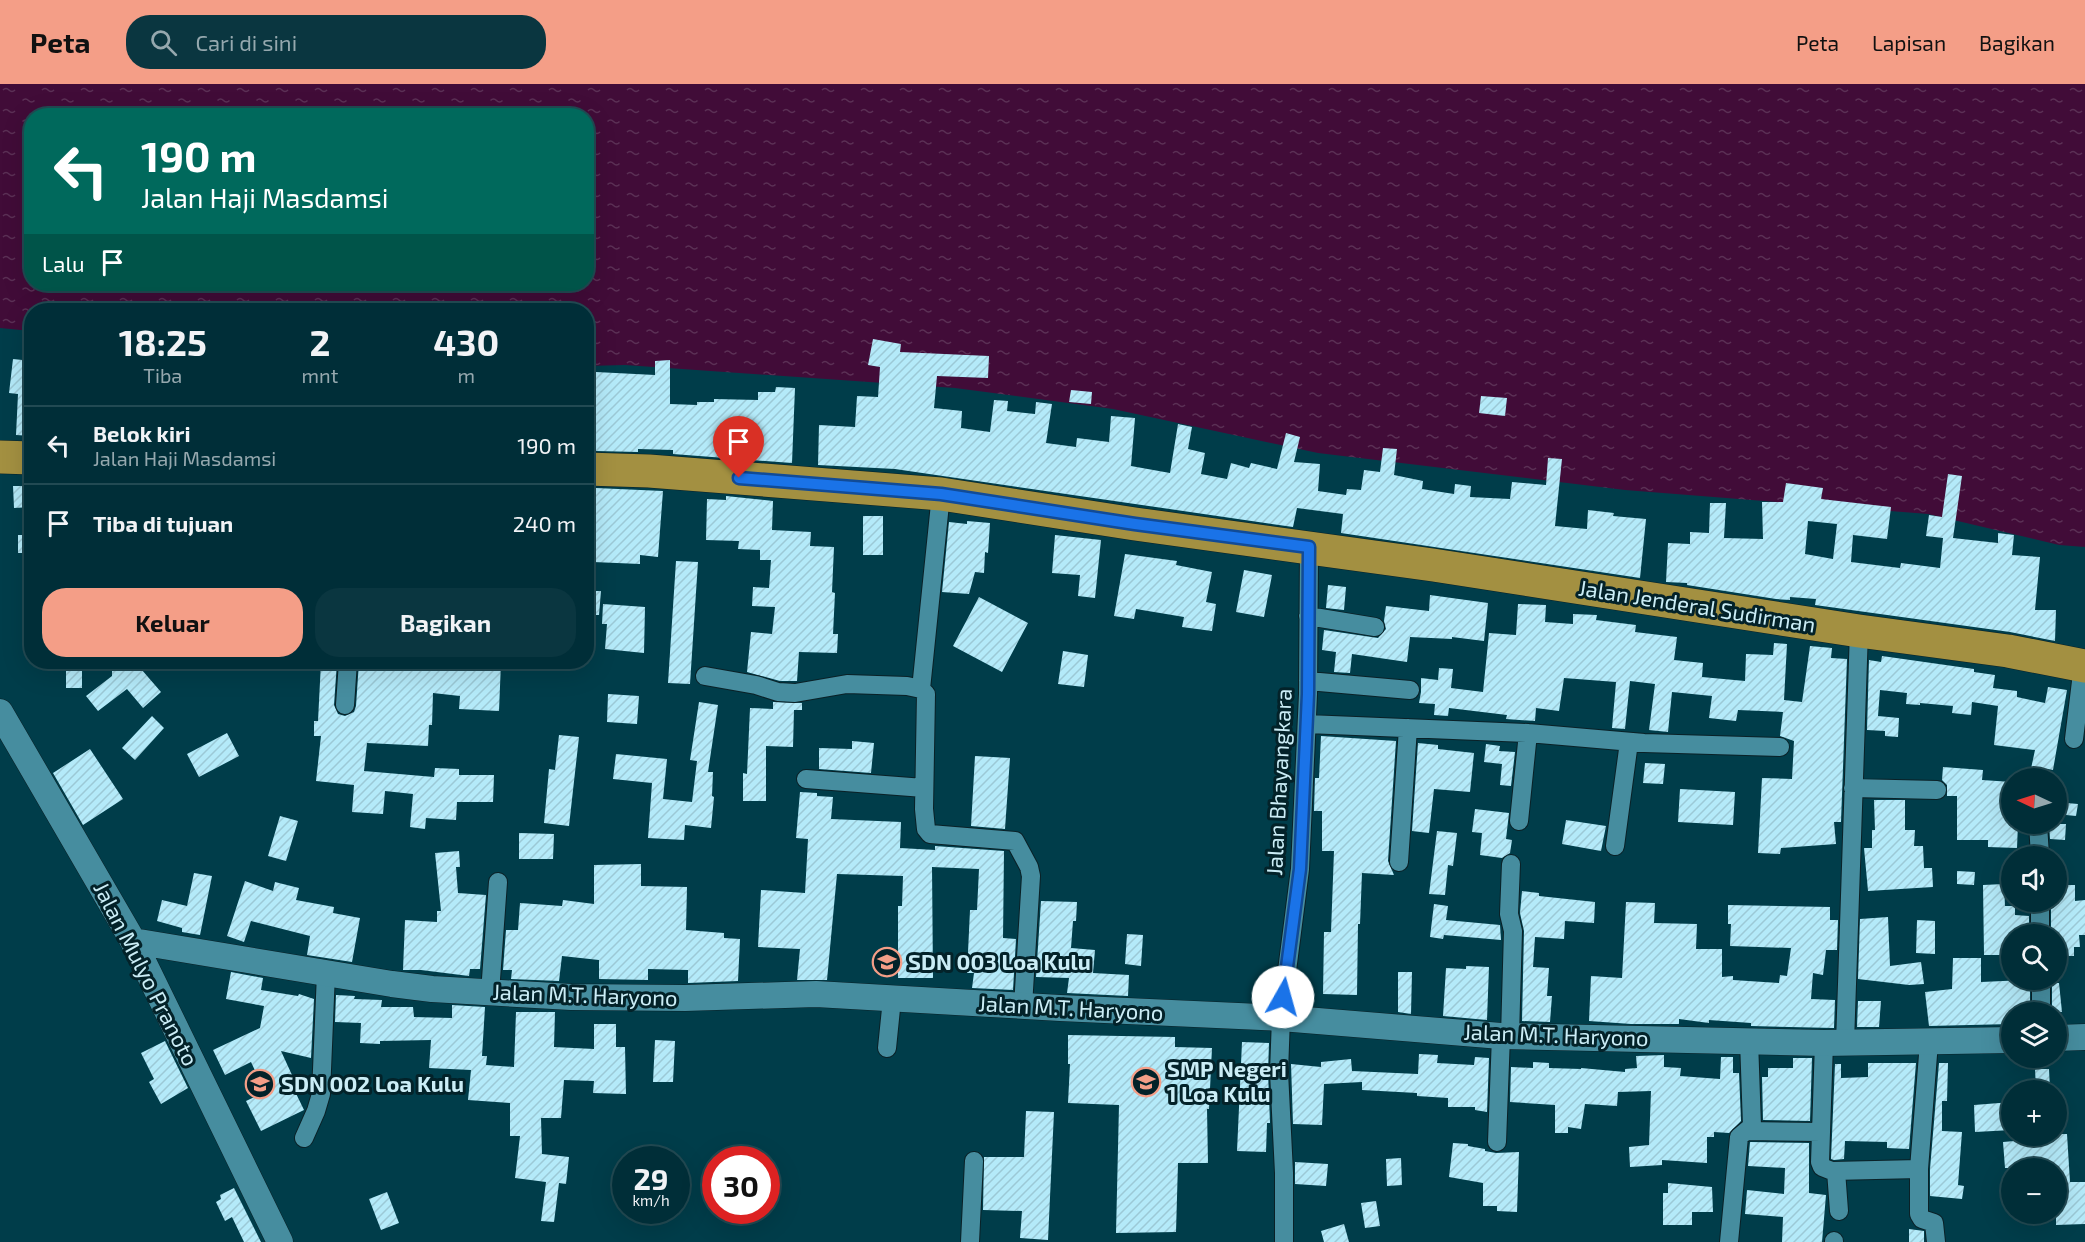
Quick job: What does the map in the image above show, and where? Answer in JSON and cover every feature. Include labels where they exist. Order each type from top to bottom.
[{"type":"highway","points":[[0,457],[24,458]]},
{"type":"highway","name":"Jalan Jenderal Sudirman","points":[[594,469],[650,471],[941,494],[1135,524],[1309,547],[1859,631],[2008,651],[2084,666]]},
{"type":"street","points":[[921,689],[941,494]]},
{"type":"street","name":"Jalan Bhayangkara","points":[[1284,1242],[1284,1173],[1279,1072],[1281,1018],[1300,869],[1307,724],[1309,547]]},
{"type":"street","points":[[1308,616],[1375,627]]},
{"type":"street","points":[[1859,631],[1854,788],[1834,1043],[1821,1132],[1820,1162],[1822,1167],[1828,1171],[1919,1169]]},
{"type":"street","points":[[2074,739],[2084,666]]},
{"type":"street","points":[[345,705],[348,669]]},
{"type":"street","points":[[705,676],[756,685],[778,692],[795,693],[847,684],[907,686],[921,689],[926,694],[924,788],[926,829],[930,834],[1016,842],[1029,867],[1030,904],[1023,1006]]},
{"type":"street","points":[[1308,681],[1410,690]]},
{"type":"street","name":"Jalan Mulyo Pranoto","points":[[0,712],[133,941],[280,1242]]},
{"type":"street","points":[[1307,724],[1528,734],[1629,742],[1780,747]]},
{"type":"street","points":[[1399,862],[1408,728]]},
{"type":"street","points":[[1519,821],[1528,734]]},
{"type":"street","points":[[1615,846],[1629,742]]},
{"type":"street","points":[[806,779],[924,788]]},
{"type":"street","points":[[1854,788],[1937,790]]},
{"type":"street","points":[[1497,1142],[1513,931],[1509,914],[1511,864]]},
{"type":"street","points":[[490,993],[498,882]]},
{"type":"street","name":"Jalan M.T. Haryono","points":[[133,941],[432,988],[571,998],[685,998],[816,994],[1281,1018],[1505,1036],[1834,1043],[2001,1040]]},
{"type":"street","points":[[304,1138],[321,1094],[326,973]]},
{"type":"street","points":[[887,1048],[892,999]]},
{"type":"street","points":[[2067,1037],[2085,1036]]},
{"type":"street","points":[[1729,1242],[1739,1137],[1752,1126],[1749,1040]]},
{"type":"street","points":[[1929,1042],[1919,1169],[1919,1214],[1922,1219],[1934,1223],[1936,1242]]},
{"type":"street","points":[[1747,1131],[1821,1132]]},
{"type":"street","points":[[970,1242],[974,1161]]},
{"type":"street","points":[[1836,1171],[1839,1211]]},
{"type":"water","points":[[0,84],[2085,84],[2085,547],[2059,545],[1928,514],[1625,490],[1318,453],[1113,409],[955,388],[625,365],[594,366],[594,303],[24,303],[24,330],[0,328]]},
{"type":"building","points":[[873,339],[901,344],[900,352],[989,356],[988,378],[937,376],[934,408],[962,411],[961,428],[990,432],[994,400],[1008,401],[1007,411],[1035,414],[1036,402],[1052,404],[1046,443],[1076,447],[1077,438],[1109,442],[1111,416],[1135,418],[1131,466],[1170,473],[1178,424],[1192,427],[1188,449],[1205,453],[1201,474],[1227,479],[1231,463],[1249,468],[1251,463],[1277,469],[1286,433],[1300,437],[1294,462],[1320,464],[1318,491],[1346,495],[1347,489],[1361,490],[1364,470],[1380,472],[1383,448],[1397,449],[1394,475],[1423,481],[1422,489],[1454,494],[1455,484],[1471,486],[1470,497],[1510,499],[1512,482],[1546,485],[1548,458],[1562,459],[1555,526],[1587,529],[1588,510],[1614,513],[1613,516],[1646,519],[1640,578],[1341,533],[1343,514],[1297,508],[1293,527],[895,469],[818,465],[819,425],[855,427],[857,396],[878,397],[880,367],[868,365]]},
{"type":"building","points":[[13,359],[24,360],[24,436],[16,435],[18,394],[9,393]]},
{"type":"building","points":[[670,360],[670,404],[697,405],[697,402],[714,402],[714,399],[758,400],[758,392],[775,392],[776,387],[795,388],[792,463],[673,454],[673,450],[596,451],[596,372],[655,375],[655,361]]},
{"type":"building","points":[[1071,390],[1092,392],[1091,404],[1069,402]]},
{"type":"building","points":[[1481,396],[1507,398],[1505,416],[1479,413]]},
{"type":"building","points":[[1948,474],[1962,476],[1953,538],[1998,543],[1998,533],[2014,535],[2012,555],[2040,557],[2035,610],[2056,610],[2055,641],[2010,632],[1815,605],[1816,599],[1790,597],[1790,600],[1776,599],[1687,585],[1687,583],[1666,582],[1668,543],[1690,544],[1690,532],[1709,533],[1710,503],[1726,503],[1724,538],[1763,539],[1762,502],[1783,502],[1786,483],[1823,488],[1821,499],[1891,507],[1887,539],[1853,535],[1851,562],[1900,568],[1901,563],[1940,568],[1943,538],[1926,536],[1929,515],[1942,517]],"holes":[[[1808,521],[1837,524],[1833,559],[1805,554]]]},
{"type":"building","points":[[13,486],[24,486],[24,507],[14,508]]},
{"type":"building","points":[[596,488],[663,491],[658,557],[640,555],[640,564],[594,562]]},
{"type":"building","points":[[726,496],[773,501],[772,530],[811,532],[810,546],[834,547],[833,634],[838,634],[837,653],[799,652],[797,681],[780,681],[747,672],[751,632],[772,634],[775,607],[752,606],[753,587],[769,588],[771,560],[760,560],[760,550],[738,549],[739,541],[706,540],[707,499],[726,500]]},
{"type":"building","points":[[863,516],[883,516],[883,555],[863,555]]},
{"type":"building","points":[[967,521],[990,523],[984,573],[975,572],[969,594],[942,592],[949,522],[967,524]]},
{"type":"building","points":[[18,535],[24,535],[24,553],[18,553]]},
{"type":"building","points":[[1055,535],[1101,540],[1095,598],[1078,596],[1080,575],[1052,573]]},
{"type":"building","points":[[1125,554],[1177,561],[1176,565],[1212,572],[1206,602],[1216,604],[1212,631],[1182,627],[1184,617],[1136,609],[1134,619],[1114,616]]},
{"type":"building","points":[[676,561],[698,562],[690,684],[668,683]]},
{"type":"building","points":[[1244,570],[1272,575],[1264,617],[1236,612]]},
{"type":"building","points":[[1328,585],[1346,587],[1344,610],[1326,608]]},
{"type":"building","points":[[594,591],[601,591],[599,615],[594,615]]},
{"type":"building","points":[[1430,595],[1488,603],[1484,641],[1452,637],[1452,639],[1410,637],[1407,662],[1352,654],[1350,673],[1334,672],[1336,652],[1322,650],[1324,630],[1378,638],[1386,629],[1384,621],[1386,606],[1429,611]]},
{"type":"building","points":[[979,597],[1028,623],[1002,672],[953,646]]},
{"type":"building","points":[[603,604],[645,607],[644,653],[605,649],[607,624],[602,624]]},
{"type":"building","points":[[1518,604],[1546,605],[1545,622],[1573,624],[1573,614],[1597,615],[1596,620],[1636,625],[1635,632],[1677,637],[1674,660],[1703,663],[1702,677],[1745,681],[1746,654],[1773,655],[1774,643],[1787,644],[1784,700],[1802,702],[1810,646],[1832,648],[1831,658],[1847,659],[1841,822],[1834,822],[1836,844],[1781,848],[1780,854],[1758,853],[1762,778],[1792,779],[1794,741],[1780,736],[1783,712],[1738,710],[1736,721],[1709,718],[1712,696],[1672,692],[1668,732],[1649,730],[1655,684],[1630,681],[1625,729],[1612,728],[1616,682],[1564,678],[1559,711],[1536,708],[1535,721],[1506,719],[1507,715],[1449,708],[1448,716],[1434,715],[1435,704],[1419,703],[1421,678],[1438,680],[1439,668],[1453,669],[1451,688],[1483,692],[1489,633],[1516,635]]},
{"type":"building","points":[[1063,651],[1088,655],[1084,687],[1058,684]]},
{"type":"building","points":[[1882,656],[1974,669],[1974,672],[1995,675],[1993,688],[2017,691],[2017,697],[2045,703],[2048,687],[2067,690],[2053,768],[2031,768],[2035,750],[1994,745],[1998,706],[1972,702],[1971,715],[1952,713],[1953,706],[1906,704],[1907,693],[1880,690],[1878,716],[1899,718],[1898,737],[1885,736],[1885,731],[1867,730],[1869,660],[1881,662]]},
{"type":"building","points":[[112,669],[141,669],[161,692],[143,708],[127,689],[98,711],[86,696],[112,676]]},
{"type":"building","points":[[321,669],[337,669],[334,705],[338,714],[345,716],[354,712],[356,706],[359,669],[501,669],[499,711],[459,709],[460,696],[433,693],[432,725],[429,725],[428,746],[367,743],[364,771],[434,777],[435,768],[459,769],[459,775],[494,775],[493,802],[457,802],[456,820],[426,818],[425,829],[410,827],[413,794],[385,791],[383,814],[352,812],[354,785],[316,781],[321,736],[314,736],[314,721],[318,721]]},
{"type":"building","points":[[66,670],[82,670],[82,688],[66,688]]},
{"type":"building","points":[[608,694],[639,696],[637,724],[607,722]]},
{"type":"building","points":[[699,702],[718,705],[708,772],[713,772],[712,796],[714,797],[711,828],[685,825],[684,840],[648,838],[652,783],[613,779],[616,754],[667,759],[663,799],[692,802],[697,761],[690,760]]},
{"type":"building","points":[[773,702],[802,703],[802,710],[794,710],[793,747],[766,746],[766,801],[743,801],[743,773],[747,774],[750,708],[773,709]]},
{"type":"building","points":[[152,716],[164,728],[135,760],[122,748]]},
{"type":"building","points":[[227,733],[239,756],[199,777],[187,754]]},
{"type":"building","points":[[559,735],[579,737],[569,826],[544,823],[549,769],[555,770]]},
{"type":"building","points":[[1321,736],[1396,741],[1388,861],[1394,875],[1362,873],[1360,924],[1358,924],[1357,995],[1323,994],[1324,932],[1331,932],[1334,851],[1322,851],[1322,811],[1314,811],[1315,778],[1319,778]]},
{"type":"building","points":[[852,741],[874,743],[871,773],[819,769],[819,748],[852,749]]},
{"type":"building","points":[[1418,743],[1438,745],[1438,749],[1474,753],[1470,792],[1434,789],[1429,833],[1412,831]]},
{"type":"building","points":[[1486,744],[1500,746],[1499,751],[1515,752],[1511,786],[1500,785],[1502,764],[1484,762]]},
{"type":"building","points":[[90,749],[123,799],[83,825],[53,773]]},
{"type":"building","points":[[975,756],[1010,758],[1005,829],[971,826]]},
{"type":"building","points":[[1645,763],[1665,764],[1663,784],[1643,783]]},
{"type":"building","points":[[1943,767],[1983,770],[1982,780],[2001,781],[2001,834],[2018,834],[2017,846],[1988,847],[1988,840],[1957,840],[1957,796],[1947,796],[1947,785],[1942,780]]},
{"type":"building","points":[[1680,789],[1735,792],[1733,825],[1678,822]]},
{"type":"building","points":[[800,792],[833,797],[831,819],[901,822],[900,848],[935,850],[935,846],[1004,851],[1003,938],[1016,939],[1013,990],[972,988],[974,973],[967,973],[970,910],[977,910],[979,869],[932,867],[933,978],[898,978],[898,906],[902,906],[903,876],[837,874],[827,980],[797,980],[800,949],[758,947],[761,890],[805,893],[808,839],[796,838]]},
{"type":"building","points":[[1874,800],[1905,800],[1905,830],[1915,830],[1914,846],[1923,846],[1924,868],[1932,868],[1933,887],[1868,891],[1864,848],[1872,848],[1872,830],[1875,830]]},
{"type":"building","points":[[2067,803],[2078,804],[2076,816],[2067,815]]},
{"type":"building","points":[[1475,809],[1509,813],[1506,839],[1512,840],[1510,853],[1502,858],[1480,855],[1482,833],[1472,832]]},
{"type":"building","points":[[280,816],[298,821],[286,861],[268,856]]},
{"type":"building","points":[[1566,820],[1606,826],[1601,851],[1562,844]]},
{"type":"building","points":[[1437,831],[1457,833],[1453,866],[1448,865],[1445,895],[1429,894]]},
{"type":"building","points":[[519,833],[554,834],[553,859],[519,859]]},
{"type":"building","points":[[2050,834],[2065,834],[2065,840],[2050,839]]},
{"type":"building","points":[[459,851],[460,867],[456,867],[458,893],[486,895],[480,969],[470,969],[469,976],[403,970],[405,920],[437,922],[437,911],[441,911],[435,853]]},
{"type":"building","points":[[641,864],[641,886],[687,887],[686,930],[724,933],[724,938],[740,939],[738,981],[688,983],[688,970],[648,969],[648,980],[599,979],[599,960],[562,956],[559,981],[511,979],[512,970],[503,970],[506,930],[518,930],[520,903],[562,906],[563,900],[594,904],[594,865]]},
{"type":"building","points":[[1957,871],[1975,872],[1974,885],[1957,884]]},
{"type":"building","points":[[194,873],[212,876],[200,935],[182,932],[182,928],[157,921],[162,900],[187,906]]},
{"type":"building","points":[[245,881],[273,891],[275,882],[299,888],[296,900],[334,907],[333,913],[360,918],[352,962],[307,955],[310,936],[251,921],[244,942],[227,936]]},
{"type":"building","points":[[2001,884],[2001,912],[2015,912],[2015,915],[2029,916],[2029,924],[2001,924],[2001,955],[1984,955],[1983,885]]},
{"type":"building","points":[[2067,885],[2075,885],[2075,901],[2085,900],[2085,935],[2079,935],[2080,947],[2074,947],[2074,956],[2067,956],[2067,924],[2051,924],[2051,912],[2067,912]]},
{"type":"building","points":[[1522,891],[1539,893],[1539,896],[1595,902],[1594,923],[1565,921],[1564,939],[1535,937],[1533,967],[1549,968],[1547,996],[1552,996],[1550,1022],[1522,1021],[1524,931],[1520,913]]},
{"type":"building","points":[[1041,901],[1077,902],[1071,948],[1095,950],[1093,973],[1129,975],[1128,996],[1067,993],[1069,978],[1036,977]]},
{"type":"building","points":[[1626,902],[1655,903],[1654,923],[1697,924],[1696,949],[1722,949],[1722,977],[1733,976],[1733,980],[1779,983],[1780,975],[1787,976],[1791,948],[1730,946],[1731,924],[1728,924],[1728,905],[1830,907],[1830,920],[1838,920],[1837,950],[1826,950],[1823,975],[1813,973],[1811,999],[1835,1000],[1834,1028],[1751,1026],[1751,1023],[1709,1020],[1709,1023],[1679,1019],[1679,1024],[1589,1021],[1591,976],[1622,978]]},
{"type":"building","points":[[1434,904],[1448,906],[1446,920],[1500,925],[1501,940],[1444,935],[1443,939],[1430,937]]},
{"type":"building","points":[[1888,917],[1890,966],[1921,962],[1924,984],[1909,985],[1858,979],[1860,919]]},
{"type":"building","points":[[1917,920],[1935,921],[1935,954],[1916,953]]},
{"type":"building","points":[[1127,934],[1143,935],[1141,966],[1125,964]]},
{"type":"building","points":[[1953,958],[1981,958],[1981,982],[2001,981],[2001,990],[2030,990],[2030,1002],[2001,1002],[2001,1024],[1929,1026],[1925,992],[1952,989]]},
{"type":"building","points":[[1466,966],[1489,967],[1487,1020],[1443,1016],[1446,968],[1466,969]]},
{"type":"building","points":[[231,972],[263,978],[261,990],[298,996],[299,994],[314,999],[311,1058],[281,1051],[292,1075],[288,1077],[304,1110],[261,1131],[246,1101],[265,1092],[251,1062],[225,1075],[213,1050],[260,1028],[264,1006],[226,999]]},
{"type":"building","points":[[1398,972],[1412,972],[1411,1014],[1398,1012]]},
{"type":"building","points":[[2052,990],[2060,990],[2061,1002],[2052,1002]]},
{"type":"building","points":[[336,995],[355,996],[354,999],[382,1000],[381,1007],[413,1007],[414,1017],[452,1018],[452,1005],[485,1007],[482,1056],[487,1056],[486,1065],[514,1067],[516,1012],[555,1012],[554,1047],[594,1049],[594,1024],[616,1024],[616,1047],[625,1047],[626,1094],[593,1093],[594,1081],[564,1080],[561,1118],[541,1118],[542,1154],[569,1157],[566,1184],[559,1183],[554,1222],[541,1221],[546,1182],[515,1178],[520,1136],[510,1136],[510,1103],[468,1100],[471,1070],[429,1068],[431,1040],[380,1041],[380,1044],[360,1043],[361,1023],[335,1022]]},
{"type":"building","points":[[1858,1001],[1881,1001],[1879,1027],[1857,1027]]},
{"type":"building","points":[[1068,1035],[1175,1037],[1175,1047],[1212,1048],[1209,1109],[1207,1109],[1208,1163],[1178,1163],[1176,1232],[1116,1233],[1119,1105],[1068,1103],[1070,1064],[1068,1064]]},
{"type":"building","points":[[655,1040],[675,1041],[673,1082],[653,1082]]},
{"type":"building","points":[[165,1041],[188,1088],[161,1104],[149,1082],[154,1079],[141,1053]]},
{"type":"building","points":[[1242,1042],[1269,1043],[1270,1123],[1267,1123],[1266,1152],[1237,1151]]},
{"type":"building","points":[[1419,1054],[1438,1055],[1437,1063],[1474,1065],[1475,1057],[1489,1058],[1487,1112],[1475,1110],[1475,1107],[1448,1107],[1448,1098],[1417,1096],[1417,1093],[1362,1090],[1362,1082],[1324,1084],[1322,1125],[1293,1124],[1291,1064],[1321,1067],[1321,1062],[1351,1059],[1352,1071],[1418,1074]]},
{"type":"building","points":[[1664,1055],[1664,1067],[1681,1068],[1680,1076],[1720,1079],[1721,1057],[1733,1057],[1733,1073],[1739,1073],[1741,1121],[1729,1133],[1714,1132],[1714,1137],[1707,1137],[1707,1163],[1662,1160],[1662,1165],[1630,1167],[1629,1147],[1649,1145],[1651,1091],[1618,1092],[1617,1106],[1585,1104],[1581,1129],[1568,1127],[1568,1133],[1555,1133],[1555,1105],[1510,1102],[1511,1067],[1533,1068],[1533,1062],[1549,1063],[1549,1068],[1625,1072],[1625,1069],[1637,1068],[1636,1056]]},
{"type":"building","points":[[1793,1058],[1812,1058],[1810,1121],[1763,1120],[1762,1077],[1768,1077],[1768,1068],[1793,1068]]},
{"type":"building","points":[[1868,1063],[1916,1063],[1909,1149],[1887,1148],[1887,1142],[1845,1141],[1844,1159],[1831,1159],[1835,1064],[1841,1064],[1841,1078],[1868,1077]]},
{"type":"building","points":[[1939,1063],[1948,1063],[1947,1101],[1942,1101],[1942,1131],[1962,1132],[1958,1185],[1964,1186],[1962,1199],[1930,1196],[1930,1169]]},
{"type":"building","points":[[2035,1069],[2049,1069],[2050,1080],[2036,1080]]},
{"type":"building","points":[[2001,1103],[2001,1131],[1975,1132],[1974,1105]]},
{"type":"building","points":[[1026,1111],[1054,1112],[1048,1240],[1020,1238],[1022,1211],[983,1210],[984,1157],[1024,1157]]},
{"type":"building","points":[[2067,1134],[2070,1182],[2085,1182],[2085,1224],[2056,1225],[2067,1224],[2067,1158],[2004,1158],[2003,1146],[2067,1146]]},
{"type":"building","points":[[1750,1142],[1809,1143],[1809,1193],[1826,1195],[1822,1242],[1782,1242],[1783,1217],[1745,1214],[1747,1190],[1784,1194],[1785,1168],[1748,1166]]},
{"type":"building","points":[[1453,1143],[1468,1144],[1468,1146],[1496,1153],[1519,1152],[1517,1212],[1497,1211],[1497,1206],[1483,1206],[1483,1183],[1449,1177]]},
{"type":"building","points":[[1401,1158],[1402,1185],[1387,1186],[1386,1159]]},
{"type":"building","points":[[1295,1162],[1328,1164],[1326,1186],[1295,1184]]},
{"type":"building","points":[[1668,1183],[1712,1187],[1713,1212],[1692,1212],[1692,1225],[1663,1225],[1663,1193],[1668,1193]]},
{"type":"building","points":[[234,1188],[261,1242],[244,1242],[232,1217],[225,1221],[216,1202],[221,1199],[220,1195]]},
{"type":"building","points":[[387,1192],[399,1223],[381,1230],[369,1199]]},
{"type":"building","points":[[1376,1201],[1380,1226],[1365,1228],[1361,1203]]},
{"type":"building","points":[[1344,1224],[1349,1242],[1324,1242],[1321,1231]]},
{"type":"building","points":[[1909,1229],[1924,1231],[1924,1242],[1909,1242]]},
{"type":"place","name":"SDN 003 Loa Kulu","points":[[887,962]]},
{"type":"place","name":"SMP Negeri 1 Loa Kulu","points":[[1146,1082]]},
{"type":"place","name":"SDN 002 Loa Kulu","points":[[260,1084]]},
{"type":"route","points":[[739,478],[941,494],[1135,524],[1309,547],[1308,694],[1300,869],[1283,997]]}]
